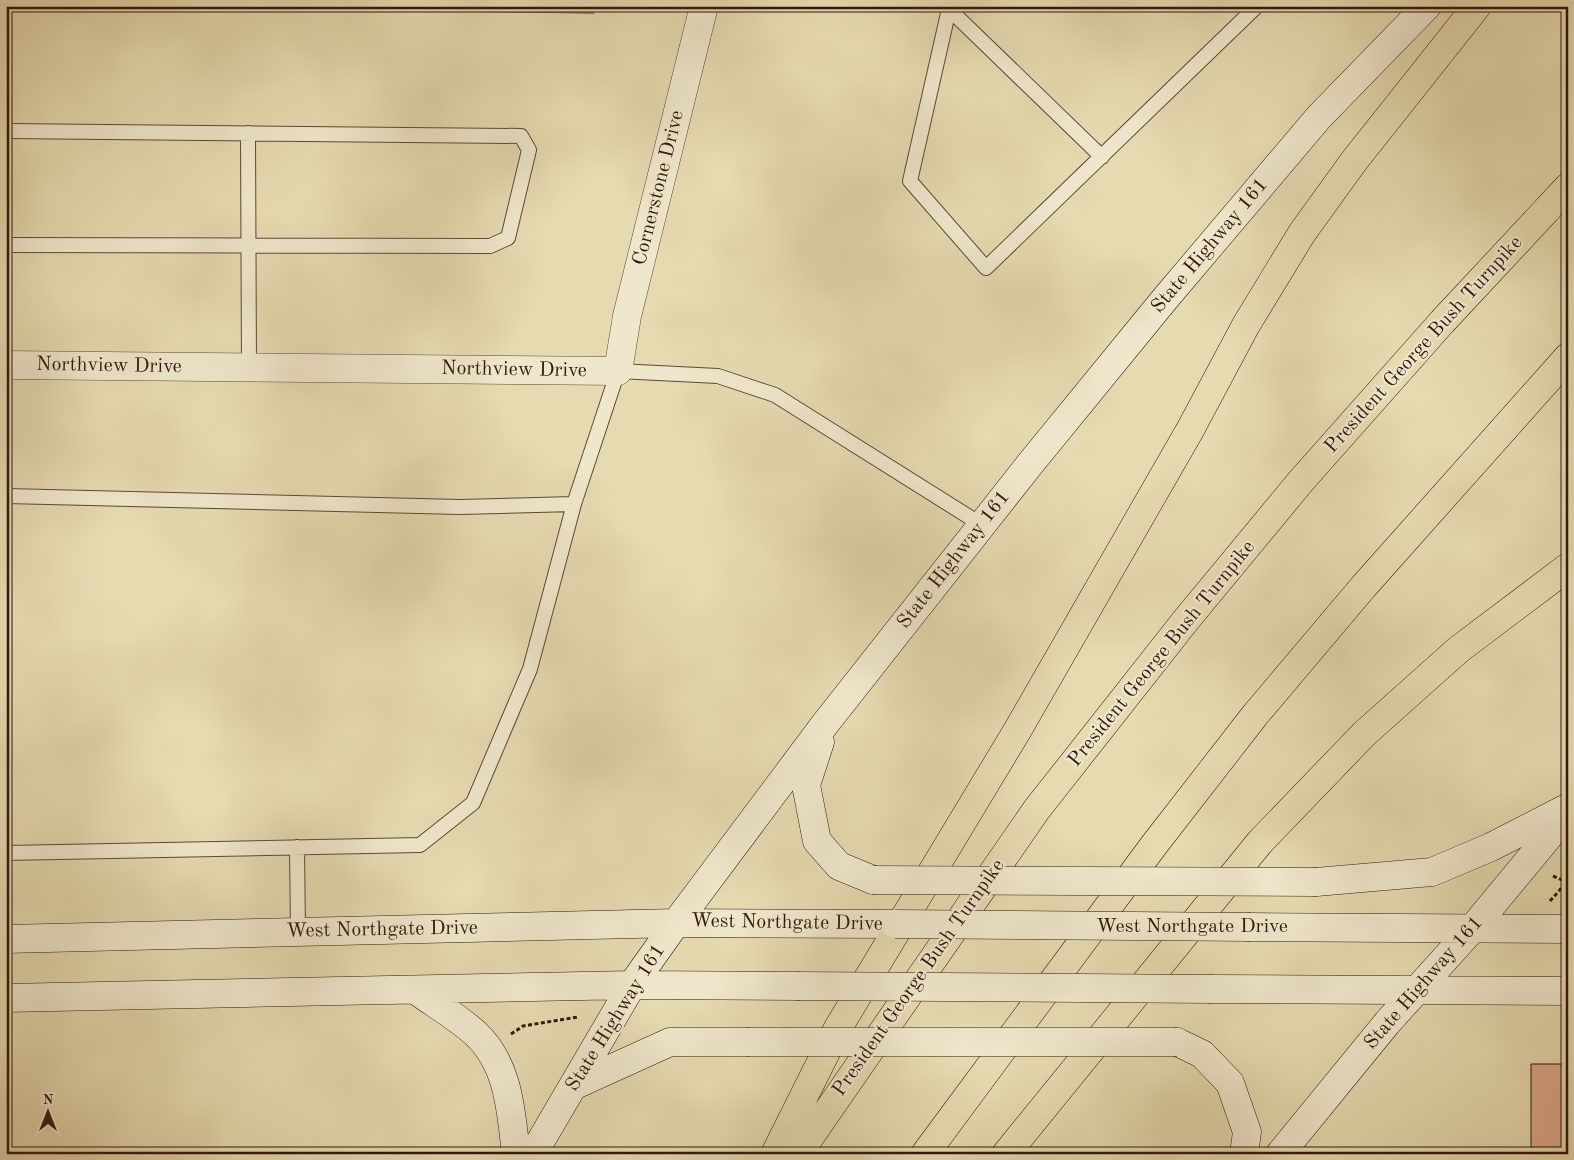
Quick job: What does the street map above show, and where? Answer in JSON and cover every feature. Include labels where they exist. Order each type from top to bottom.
[{"type":"highway","points":[[775,1154],[838,1028],[1017,731],[1190,430],[1246,325],[1302,233],[1354,161],[1477,6]]},
{"type":"highway","name":"President George Bush Turnpike","points":[[798,1154],[1037,809],[1186,620],[1308,474],[1442,322],[1568,187]]},
{"type":"highway","points":[[925,1154],[1154,845],[1255,715],[1410,534],[1568,357]]},
{"type":"highway","points":[[1006,1154],[1267,835],[1364,734],[1458,650],[1568,567]]},
{"type":"main road","name":"Cornerstone Drive","points":[[618,371],[627,316],[704,6]]},
{"type":"main road","name":"State Highway 161","points":[[533,1154],[632,985],[676,922],[825,724],[982,525],[1164,300],[1306,132],[1427,6]]},
{"type":"main road","name":"Northview Drive","points":[[6,365],[618,371]]},
{"type":"main road","points":[[825,724],[806,785],[817,840],[839,866],[873,880],[1316,882],[1432,872],[1492,847],[1568,807]]},
{"type":"main road","name":"State Highway 161","points":[[1280,1154],[1415,990],[1472,929],[1568,813]]},
{"type":"main road","name":"West Northgate Drive","points":[[6,939],[676,922],[1568,929]]},
{"type":"main road","points":[[6,998],[417,991],[632,985],[1568,991]]},
{"type":"main road","points":[[417,991],[475,1032],[490,1049],[499,1067],[510,1098],[516,1154]]},
{"type":"main road","points":[[574,1086],[670,1042],[1176,1042],[1202,1054],[1230,1083],[1246,1132],[1244,1154]]},
{"type":"lane","points":[[947,8],[910,180],[986,268],[1258,6]]},
{"type":"lane","points":[[947,8],[1102,157]]},
{"type":"lane","points":[[6,131],[521,136],[529,150],[508,238],[490,246],[6,246]]},
{"type":"lane","points":[[248,133],[249,368]]},
{"type":"lane","points":[[6,854],[420,845],[473,803],[530,669],[574,504],[618,371]]},
{"type":"lane","name":"Northview Drive","points":[[618,371],[718,376],[775,395],[982,525]]},
{"type":"lane","points":[[6,496],[460,507],[574,504]]},
{"type":"lane","points":[[297,847],[298,932]]},
{"type":"path","points":[[1546,905],[1568,881]]},
{"type":"path","points":[[507,1037],[524,1026],[578,1018]]},
{"type":"building","points":[[6,6],[594,6],[594,13]]},
{"type":"building","points":[[1531,1064],[1568,1064],[1568,1152],[1531,1152]]}]
